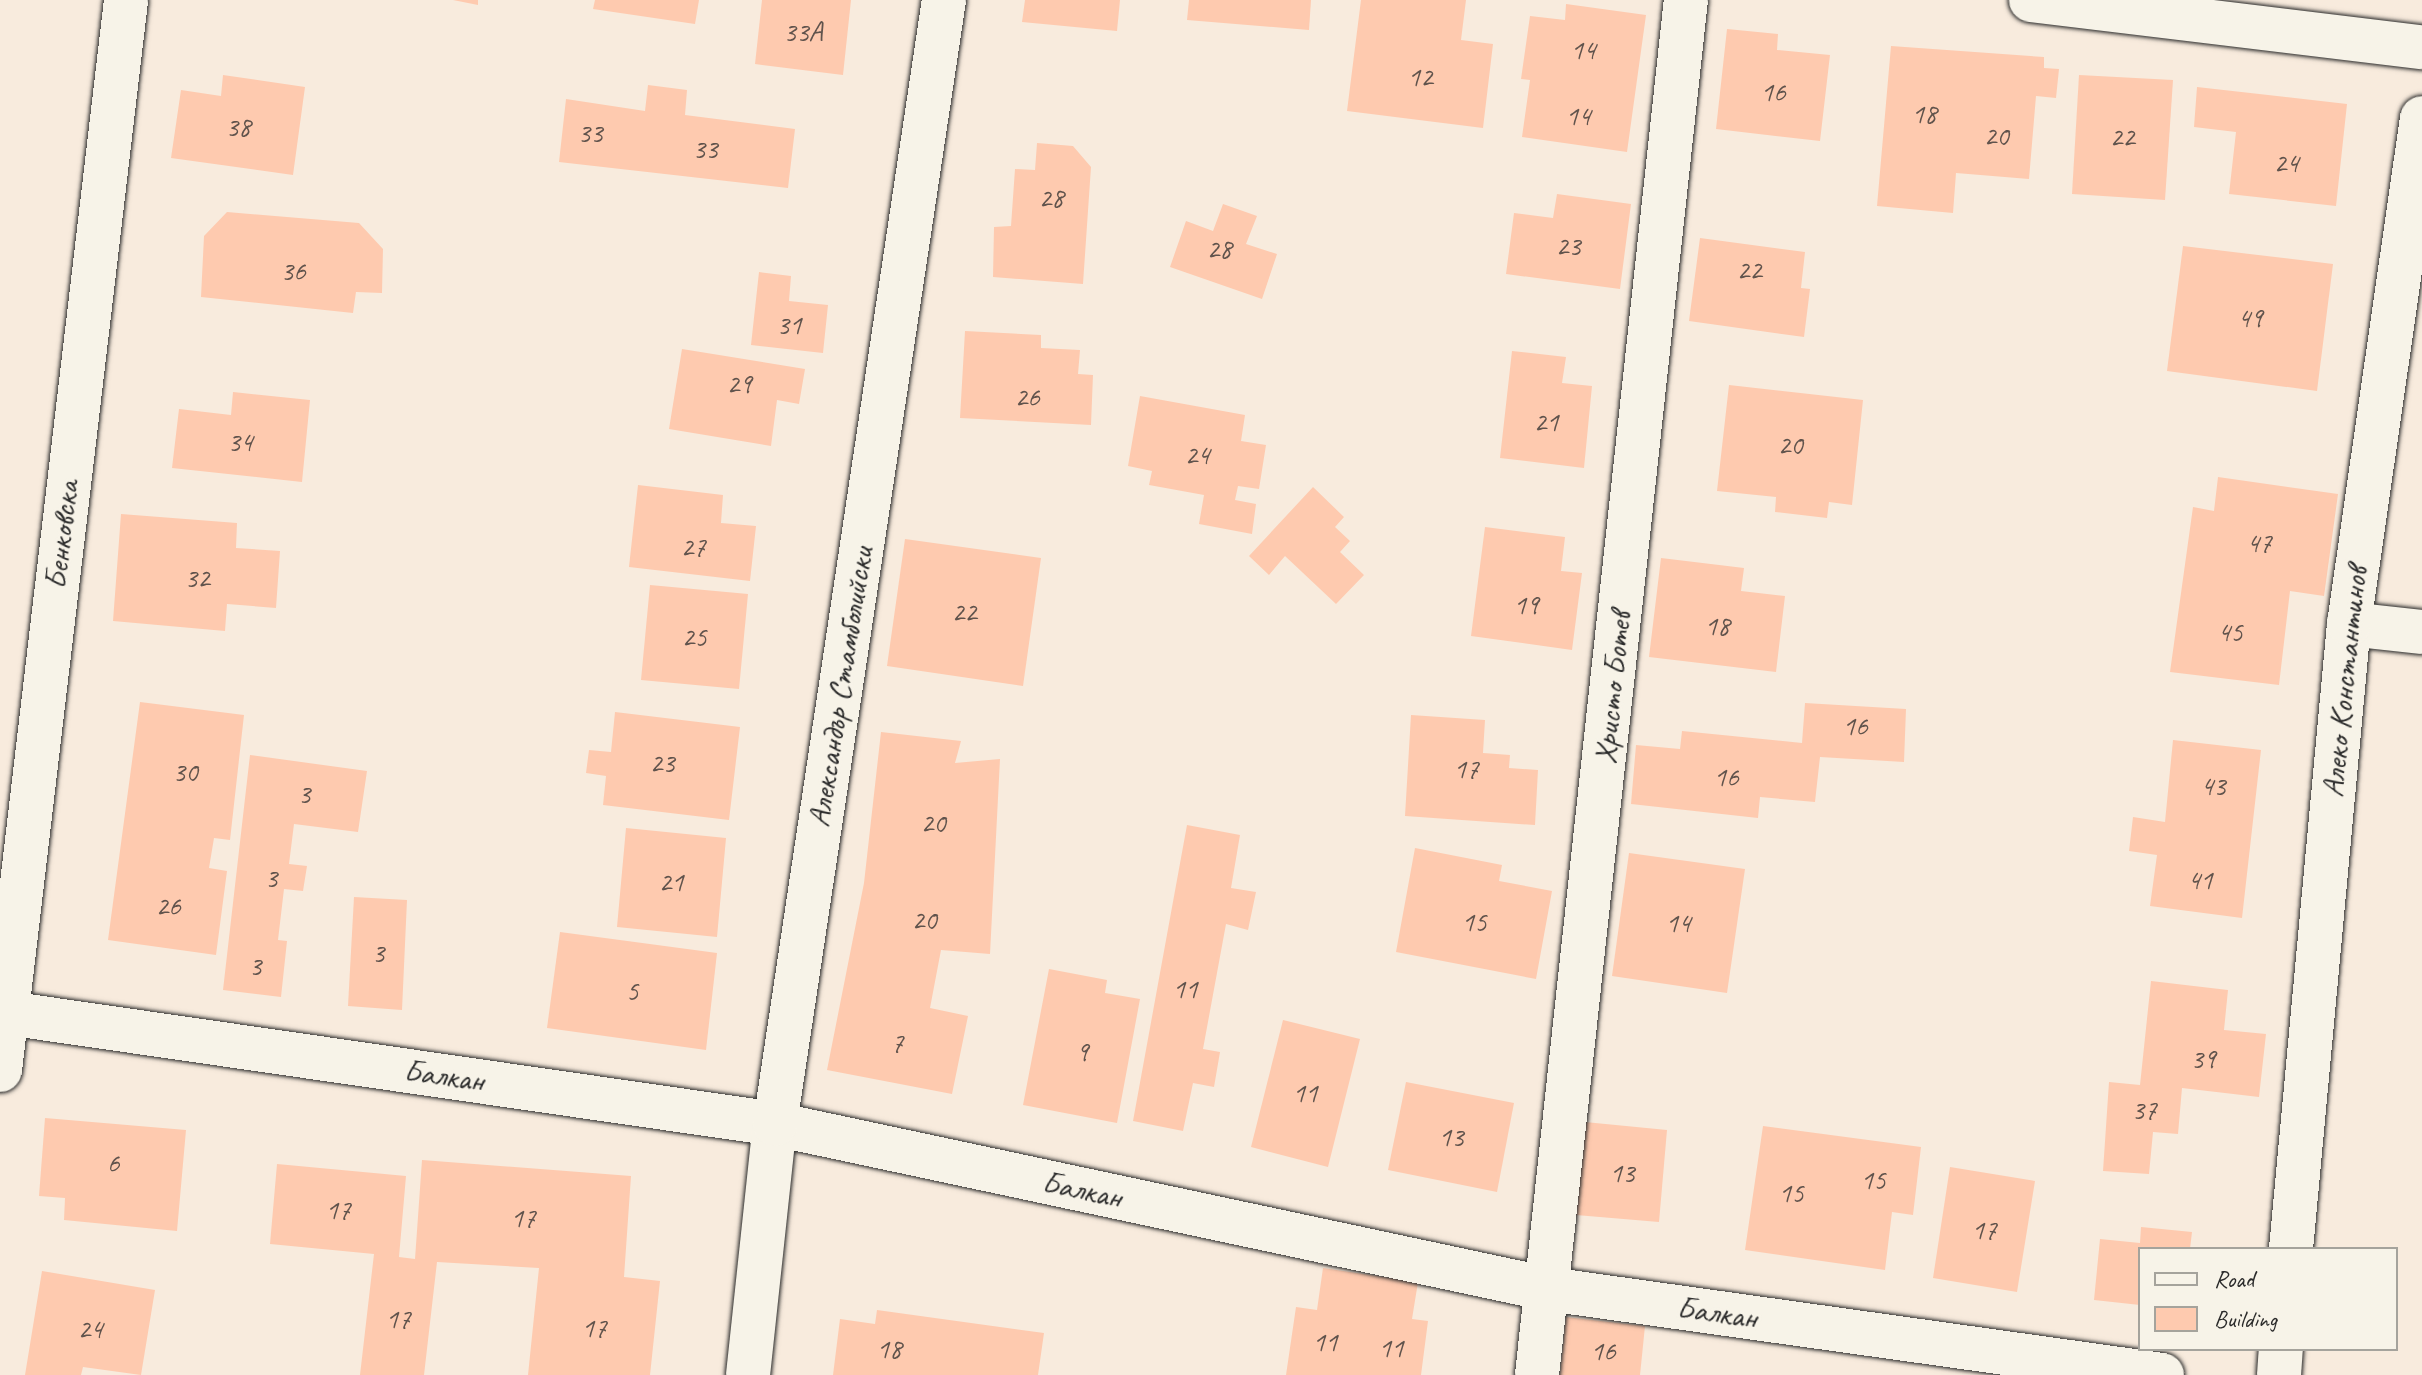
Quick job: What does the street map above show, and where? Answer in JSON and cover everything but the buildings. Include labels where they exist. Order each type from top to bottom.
[{"type":"street","name":"Бенковска","points":[[0,1070],[3,1012],[126,0]]},
{"type":"street","name":"Александър Стамболийски","points":[[748,1375],[775,1124],[944,0]]},
{"type":"street","name":"Христо Ботев","points":[[1537,1375],[1686,0]]},
{"type":"street","points":[[2031,0],[2422,47]]},
{"type":"street","name":"Алеко Константинов","points":[[2291,1247],[2349,624],[2422,118]]},
{"type":"street","points":[[2349,624],[2422,632]]},
{"type":"street","name":"Балкан","points":[[3,1012],[775,1124],[1548,1289],[2162,1375]]},
{"type":"street","points":[[2279,1375],[2281,1351]]}]
